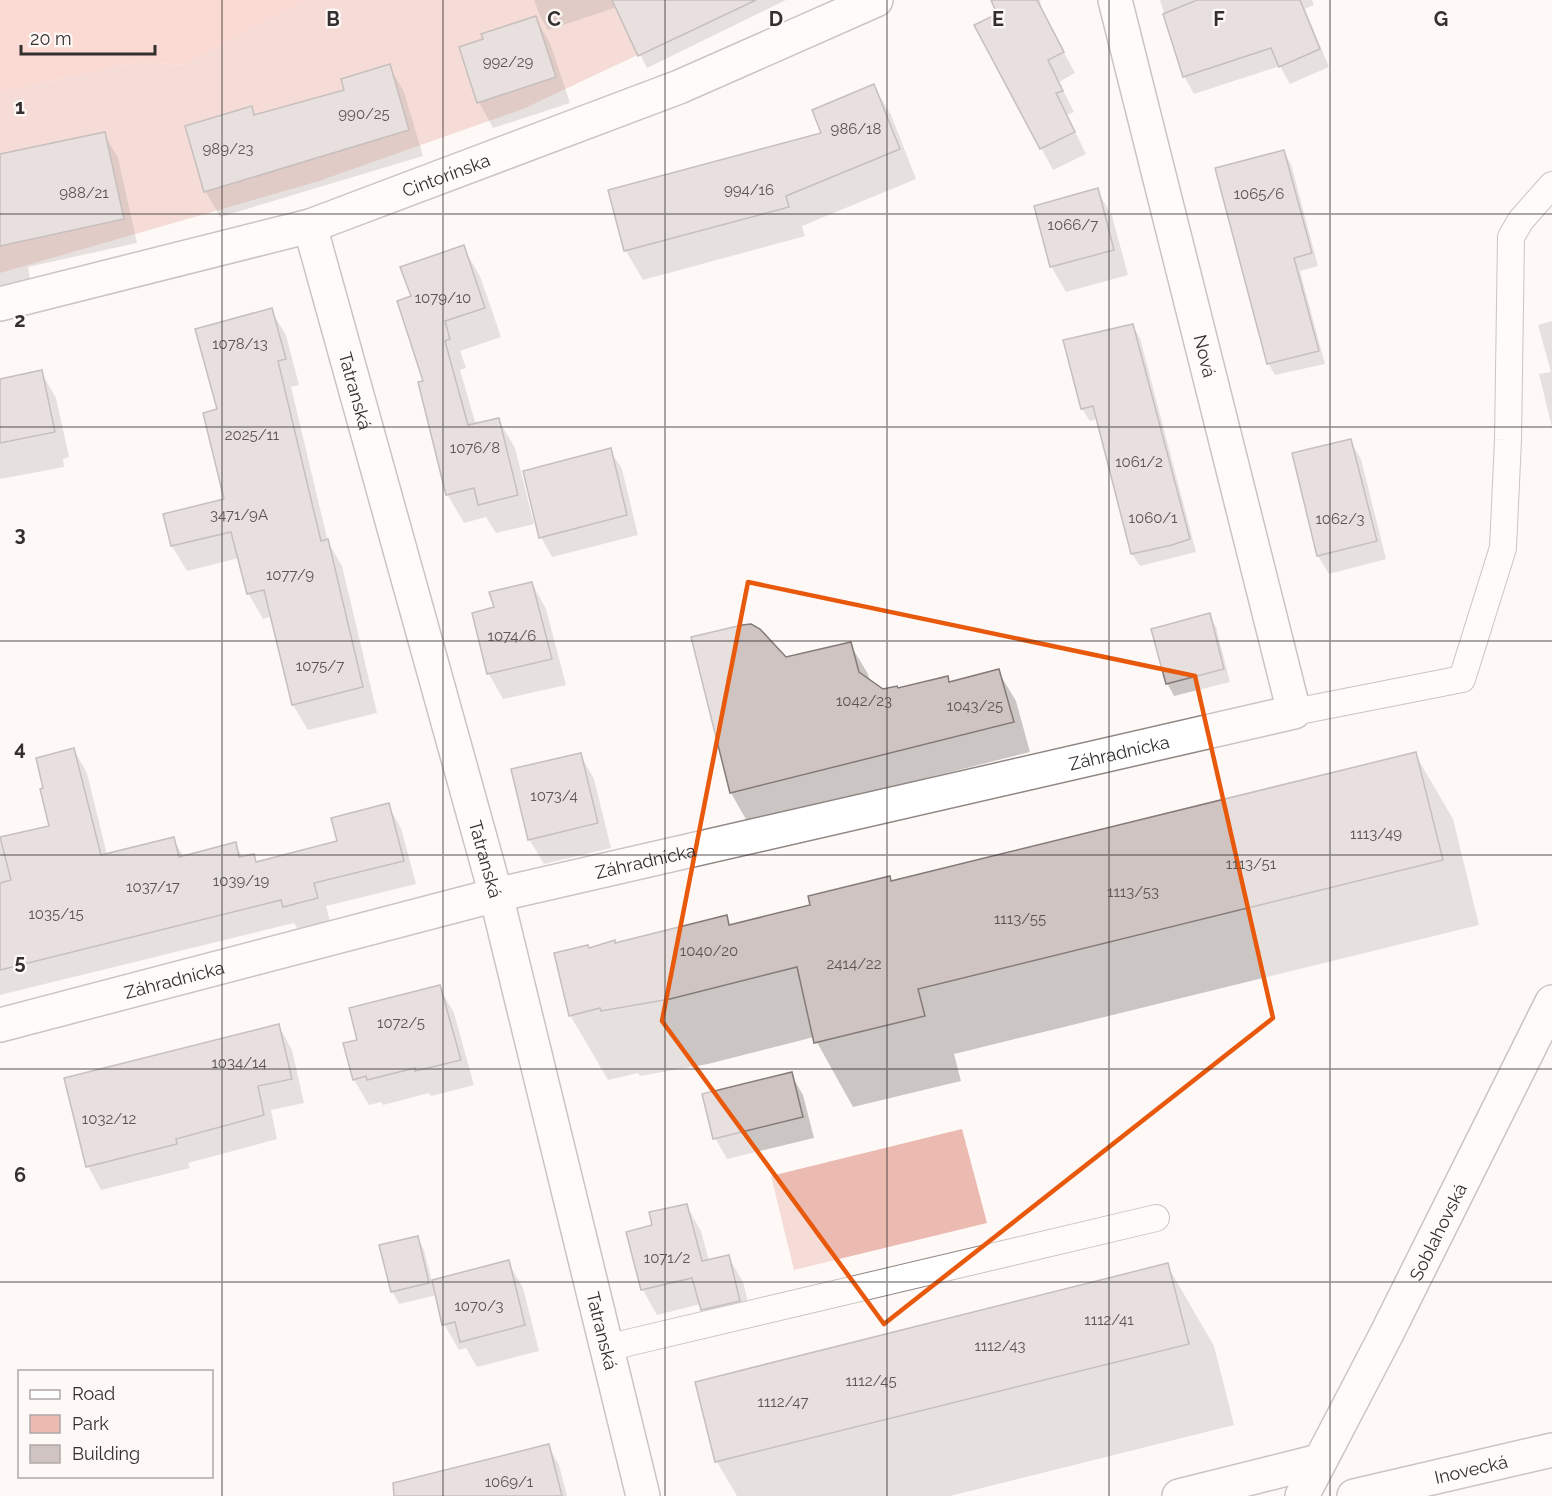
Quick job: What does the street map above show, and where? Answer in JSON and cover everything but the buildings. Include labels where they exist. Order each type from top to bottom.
[{"type":"street","name":"Cintorínska","points":[[0,304],[310,226],[679,87],[876,0]]},
{"type":"street","name":"Nová","points":[[1115,0],[1294,712]]},
{"type":"street","name":"Tatranská","points":[[310,226],[496,896],[643,1496]]},
{"type":"street","name":"Záhradnícka","points":[[0,1024],[496,896],[1294,712]]},
{"type":"street","name":"Soblahovská","points":[[1302,1496],[1387,1333],[1552,1002]]},
{"type":"street","name":"Inovecká","points":[[1354,1496],[1552,1450]]},
{"type":"street","points":[[1179,1496],[1319,1461]]},
{"type":"lane","points":[[1294,712],[1462,679],[1503,548],[1508,440],[1511,237],[1521,220],[1552,185]]},
{"type":"lane","points":[[606,1348],[1156,1218]]},
{"type":"highlighted area","points":[[748,582],[1195,676],[1273,1018],[884,1324],[662,1021]]},
{"type":"green space","points":[[307,0],[754,0],[523,109],[319,181],[0,273],[0,92],[138,62],[184,65]]},
{"type":"green space","points":[[962,1129],[987,1223],[794,1270],[771,1176]]},
{"type":"shaded area","points":[[0,0],[307,0],[184,65],[138,62],[0,92]]}]
